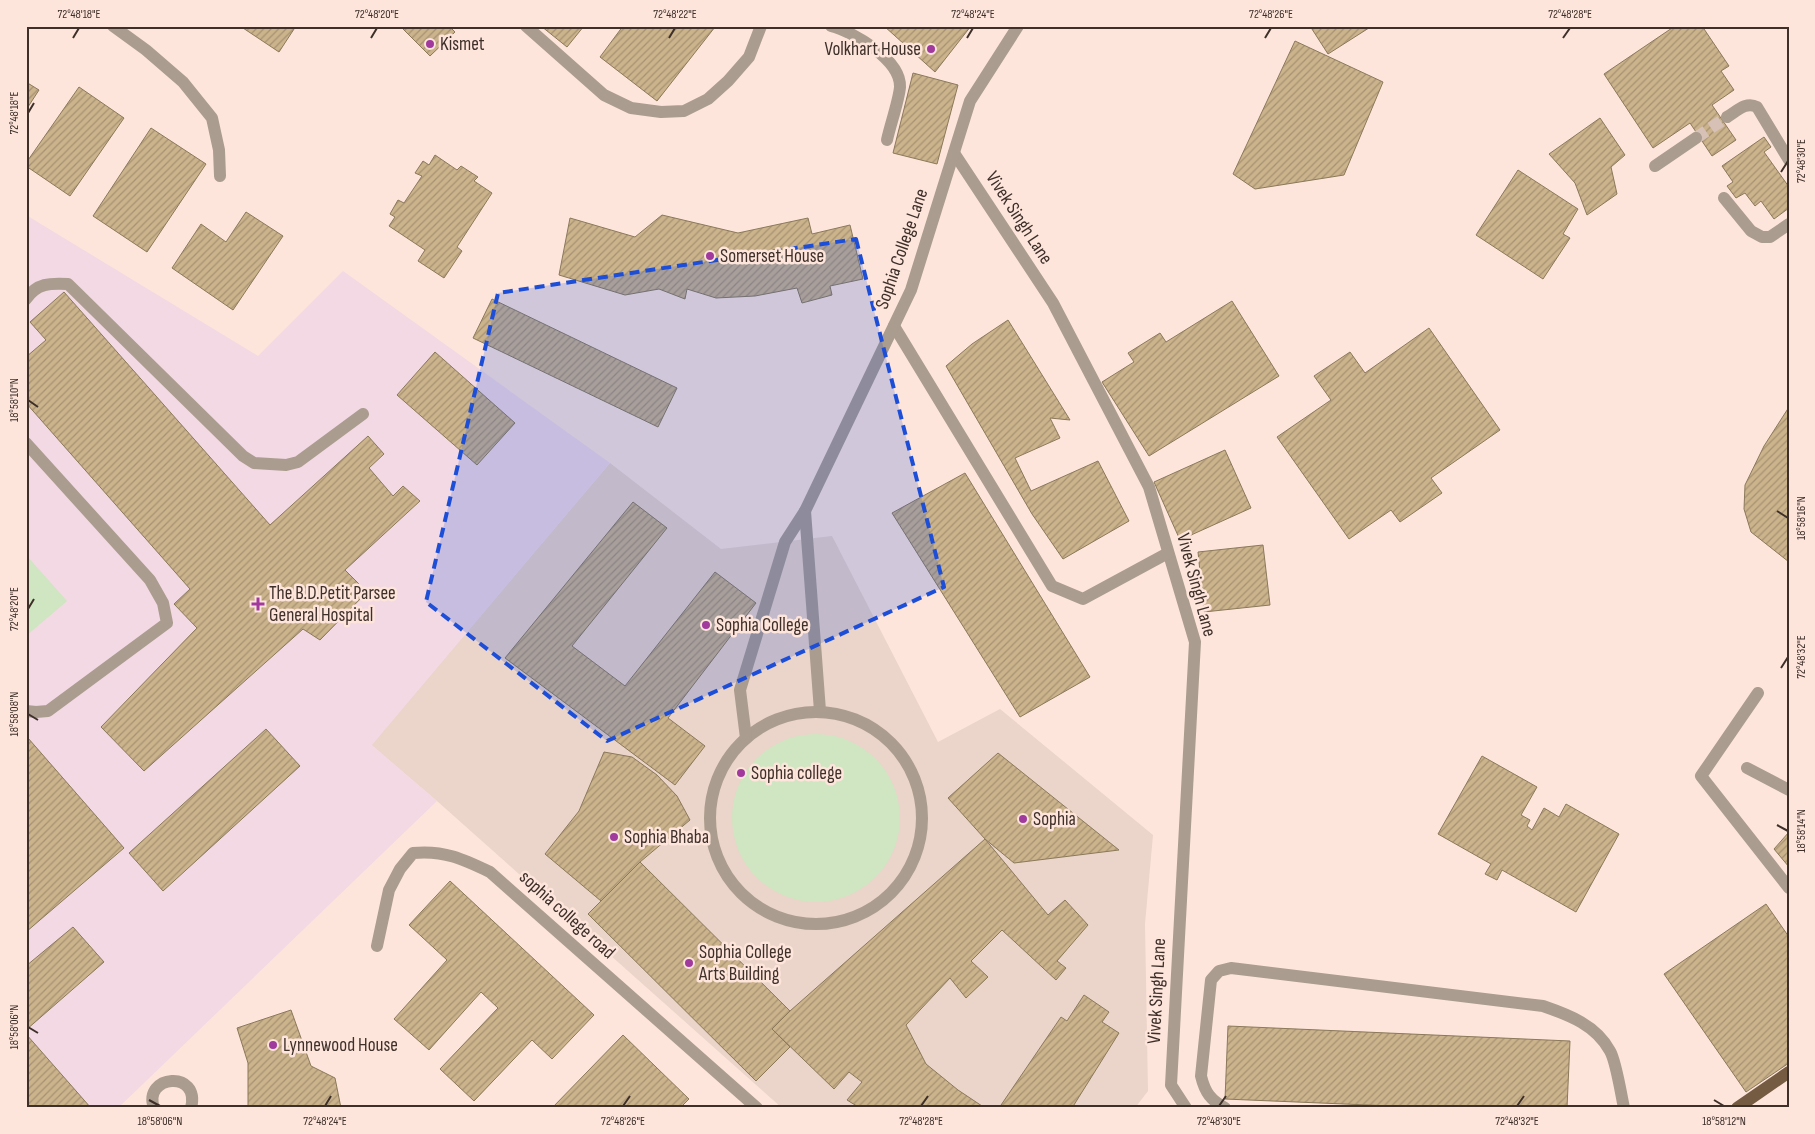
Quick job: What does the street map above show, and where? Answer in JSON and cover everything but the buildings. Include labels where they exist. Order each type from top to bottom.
[{"type":"main road","points":[[1737,1108],[1789,1072]]},
{"type":"street","points":[[114,26],[146,50],[183,82],[212,118],[219,150],[220,176]]},
{"type":"street","points":[[526,26],[604,95],[631,108],[661,112],[684,111],[708,99],[728,82],[749,57],[761,26]]},
{"type":"street","points":[[831,26],[840,29],[879,52],[889,61],[897,74],[900,87],[887,140]]},
{"type":"street","name":"Sophia College Lane","points":[[746,738],[740,690],[785,542],[806,511],[911,290],[970,101],[1018,26]]},
{"type":"street","points":[[1727,117],[1747,105],[1752,104],[1757,107],[1789,160]]},
{"type":"street","points":[[1655,166],[1696,138]]},
{"type":"street","name":"Vivek Singh Lane","points":[[954,153],[1053,303],[1149,487],[1195,642],[1171,1084],[1186,1108]]},
{"type":"street","points":[[1724,198],[1756,235],[1770,237],[1789,224]]},
{"type":"street","points":[[26,299],[30,294],[48,283],[68,284],[243,456],[254,464],[286,465],[298,462],[363,414]]},
{"type":"street","points":[[894,326],[1052,586],[1083,600],[1168,553]]},
{"type":"street","points":[[26,443],[150,580],[163,603],[167,623],[48,711],[26,711]]},
{"type":"street","points":[[806,511],[820,711]]},
{"type":"street","points":[[1758,693],[1701,776],[1789,888]]},
{"type":"street","points":[[820,711],[847,717],[879,733],[904,758],[918,790],[923,824],[916,859],[897,889],[870,912],[836,924],[801,924],[768,913],[739,892],[719,864],[710,830],[710,803],[717,778],[730,756],[746,738],[766,724],[788,716],[820,711]]},
{"type":"street","points":[[1747,768],[1789,790]]},
{"type":"street","name":"sophia college road","points":[[378,946],[389,890],[400,869],[413,853],[431,852],[458,857],[490,872],[757,1108]]},
{"type":"street","points":[[1225,1108],[1212,1101],[1205,1091],[1201,1076],[1211,980],[1219,971],[1232,968],[1544,1006],[1572,1016],[1594,1030],[1611,1051],[1624,1108]]},
{"type":"street","points":[[154,1108],[153,1097],[158,1086],[175,1080],[182,1082],[192,1093],[192,1108]]},
{"type":"highlighted area","points":[[856,239],[944,587],[607,741],[426,602],[498,293]]},
{"type":"shaded area","name":"The B.D.Petit Parsee General Hospital","points":[[26,215],[258,356],[343,271],[610,463],[372,745],[437,801],[118,1108],[26,1108]]},
{"type":"shaded area","name":"Sophia college","points":[[610,463],[721,549],[832,536],[938,742],[1000,709],[1153,835],[1145,924],[1148,1091],[1135,1108],[782,1108],[437,801],[371,745]]},
{"type":"green space","points":[[26,555],[67,601],[26,636]]},
{"type":"green space","points":[[824,734],[848,740],[876,758],[886,771],[897,793],[900,818],[897,843],[886,865],[876,878],[863,888],[841,899],[808,902],[791,899],[776,892],[762,883],[751,872],[735,843],[732,810],[735,793],[742,778],[751,764],[762,753],[791,737]]},
{"type":"tunnel","points":[[1696,138],[1727,117]]},
{"type":"place","name":"Kismet","points":[[430,44]]},
{"type":"place","name":"Volkhart House","points":[[931,49]]},
{"type":"place","name":"Somerset House","points":[[710,256]]},
{"type":"place","name":"The B.D.Petit Parsee General Hospital","points":[[258,604]]},
{"type":"place","name":"Sophia College","points":[[706,625]]},
{"type":"place","name":"Sophia college","points":[[741,773]]},
{"type":"place","name":"Sophia","points":[[1023,819]]},
{"type":"place","name":"Sophia Bhaba","points":[[614,837]]},
{"type":"place","name":"Sophia College Arts Building","points":[[689,963]]},
{"type":"place","name":"Lynnewood House","points":[[273,1045]]}]
